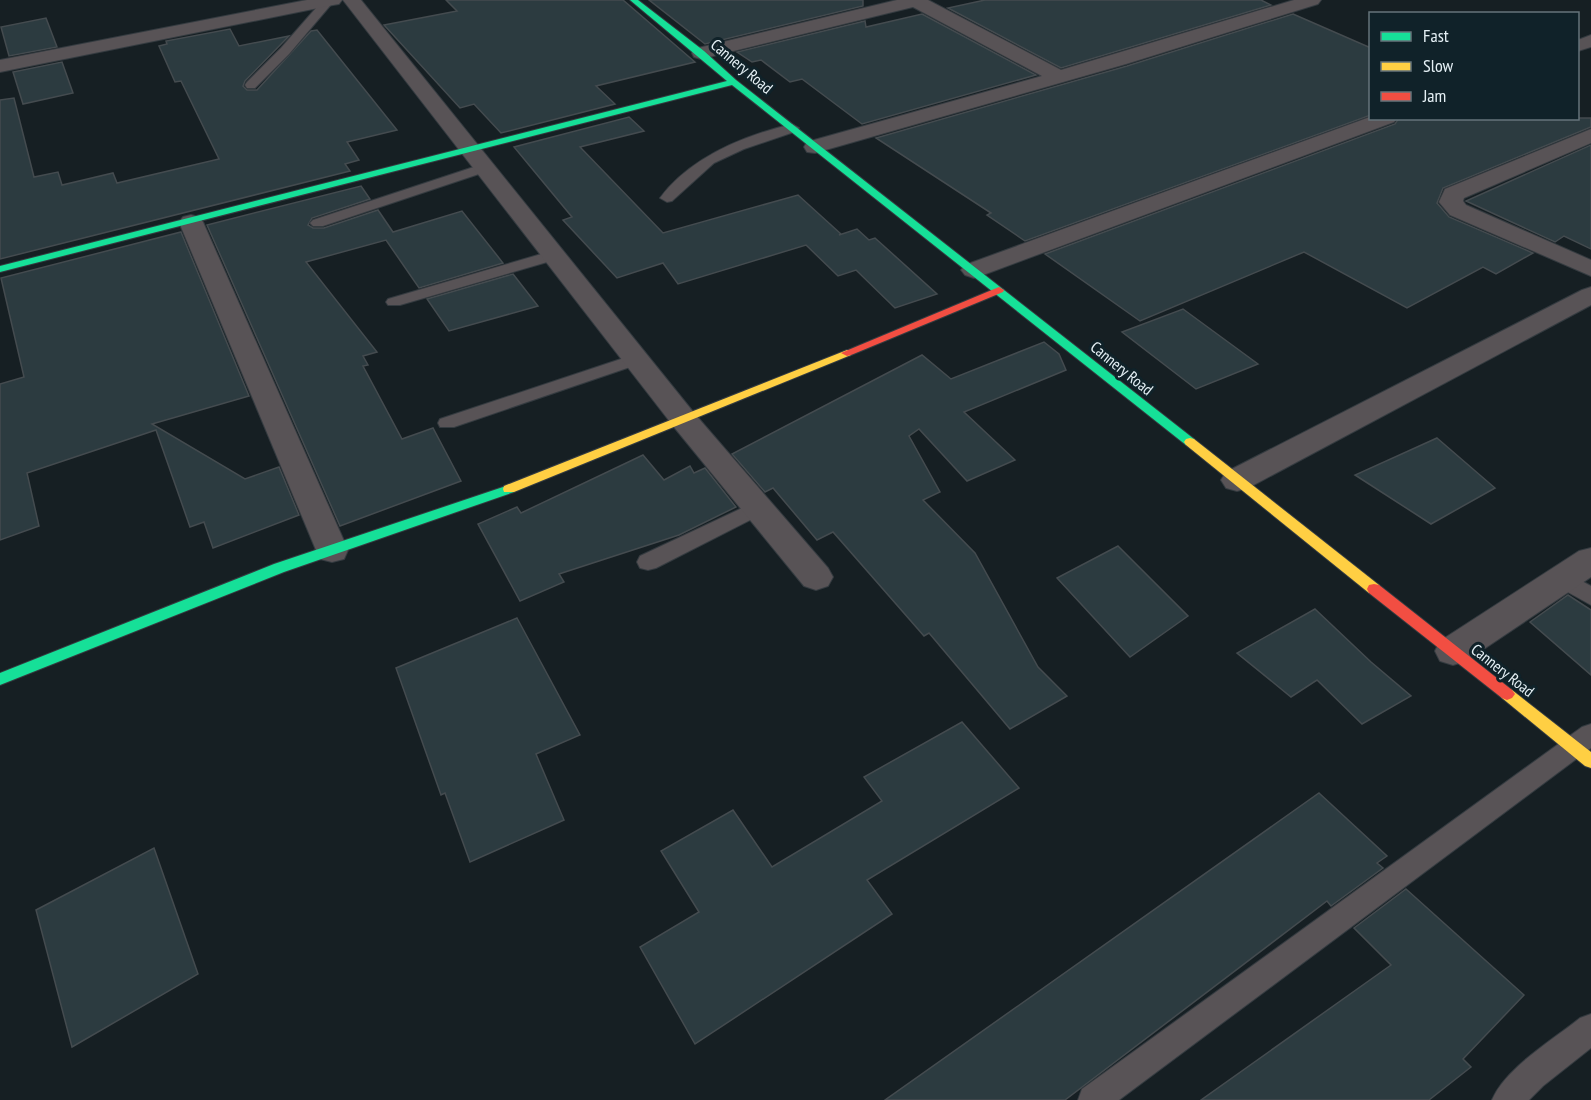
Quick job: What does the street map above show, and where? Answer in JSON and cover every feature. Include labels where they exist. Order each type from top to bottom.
[{"type":"street","points":[[352,0],[479,157],[684,420],[816,578]]},
{"type":"street","name":"Cannery Road","points":[[634,0],[701,53],[733,82],[974,270],[1453,651],[1585,747]]},
{"type":"street","points":[[815,147],[1059,77],[1312,0]]},
{"type":"street","points":[[0,66],[330,1]]},
{"type":"street","points":[[701,53],[917,1],[1059,77]]},
{"type":"street","points":[[0,269],[191,222],[479,157],[733,82]]},
{"type":"street","points":[[974,270],[1383,120]]},
{"type":"street","points":[[1591,135],[1453,194],[1451,202],[1458,210],[1591,269]]},
{"type":"street","points":[[191,222],[332,550]]},
{"type":"street","points":[[0,679],[279,568],[517,486],[999,290]]},
{"type":"street","points":[[1237,480],[1591,295]]},
{"type":"street","points":[[1453,651],[1591,560]]},
{"type":"lane","points":[[251,85],[330,1]]},
{"type":"lane","points":[[667,198],[709,160],[739,146],[792,128]]},
{"type":"lane","points":[[318,223],[479,157]]},
{"type":"lane","points":[[394,302],[555,255]]},
{"type":"lane","points":[[447,423],[636,359]]},
{"type":"lane","points":[[648,562],[757,508]]},
{"type":"lane","points":[[1563,579],[1591,597]]},
{"type":"lane","points":[[1093,1100],[1585,747]]},
{"type":"lane","points":[[1507,1100],[1532,1075],[1591,1029]]},
{"type":"building","points":[[446,0],[623,0],[695,62],[596,86],[615,104],[501,133],[474,104],[460,108],[384,25],[457,11]]},
{"type":"building","points":[[649,0],[863,0],[863,6],[705,44]]},
{"type":"building","points":[[985,0],[1261,0],[1271,5],[1061,68],[948,8]]},
{"type":"building","points":[[922,14],[1036,75],[862,124],[802,79],[790,82],[761,60],[752,62],[737,52],[865,21],[866,27]]},
{"type":"building","points":[[1293,14],[1369,47],[1369,116],[1025,241],[987,215],[991,213],[876,138],[1127,66]]},
{"type":"building","points":[[46,18],[57,47],[9,56],[1,27]]},
{"type":"building","points":[[230,29],[239,46],[289,36],[245,81],[243,86],[247,90],[257,90],[311,31],[317,30],[397,130],[347,142],[359,160],[345,164],[350,171],[0,259],[0,100],[14,98],[34,177],[58,172],[62,185],[113,173],[117,183],[219,159],[181,81],[175,82],[159,46],[167,44],[166,41]]},
{"type":"building","points":[[62,62],[73,93],[23,104],[13,72]]},
{"type":"building","points":[[629,117],[644,131],[580,147],[663,233],[798,195],[841,234],[839,235],[857,229],[869,240],[875,238],[937,294],[895,308],[856,270],[838,276],[806,245],[678,284],[663,263],[617,278],[563,220],[572,217],[514,147]]},
{"type":"building","points":[[1579,118],[1591,118],[1591,127],[1443,188],[1437,203],[1449,217],[1533,253],[1496,274],[1483,267],[1407,308],[1304,252],[1140,321],[1045,254],[1395,124],[1398,120],[1579,120]]},
{"type":"building","points":[[1591,145],[1591,249],[1564,236],[1555,242],[1466,201]]},
{"type":"building","points":[[361,186],[370,199],[312,218],[308,225],[313,228],[324,228],[378,210],[393,232],[462,211],[503,263],[419,288],[386,240],[306,262],[377,352],[363,356],[368,365],[363,366],[402,439],[433,428],[461,481],[340,526],[207,225]]},
{"type":"building","points":[[181,232],[249,396],[152,424],[245,479],[279,467],[299,515],[213,548],[204,522],[190,527],[156,430],[27,473],[39,526],[0,540],[0,384],[24,377],[1,278]]},
{"type":"building","points":[[513,274],[538,306],[449,331],[427,299]]},
{"type":"building","points":[[1183,309],[1258,364],[1196,389],[1122,332]]},
{"type":"building","points":[[1044,342],[1059,354],[1066,370],[964,412],[1015,460],[967,481],[919,429],[909,436],[940,492],[923,500],[975,553],[1038,667],[1067,696],[1010,729],[929,633],[924,636],[833,532],[817,540],[773,488],[765,492],[732,454],[922,355],[951,379]]},
{"type":"building","points":[[1437,438],[1495,488],[1431,524],[1355,475]]},
{"type":"building","points":[[643,455],[664,480],[690,466],[694,473],[705,468],[736,507],[679,535],[559,574],[564,582],[520,601],[478,524],[517,507],[521,513]]},
{"type":"building","points":[[1118,546],[1188,616],[1130,657],[1057,578]]},
{"type":"building","points":[[1568,595],[1591,610],[1591,675],[1530,622]]},
{"type":"building","points":[[1315,609],[1411,696],[1362,724],[1317,680],[1291,697],[1237,653]]},
{"type":"building","points":[[517,618],[580,735],[536,754],[564,820],[470,862],[445,793],[441,795],[396,668]]},
{"type":"building","points":[[962,722],[1019,788],[867,880],[892,914],[695,1044],[640,947],[699,912],[661,851],[733,810],[772,867],[882,801],[864,777]]},
{"type":"building","points":[[1319,793],[1387,856],[1377,863],[1383,868],[1331,906],[1327,901],[1065,1100],[885,1100]]},
{"type":"building","points":[[154,848],[198,974],[72,1047],[36,910]]},
{"type":"building","points":[[1406,889],[1524,995],[1463,1059],[1471,1067],[1429,1100],[1201,1100],[1391,965],[1354,928]]},
{"type":"traffic: fast","points":[[634,0],[701,53],[733,82],[1190,442]]},
{"type":"traffic: fast","points":[[0,269],[733,82]]},
{"type":"traffic: fast","points":[[0,679],[279,568],[509,489]]},
{"type":"traffic: slow","points":[[509,489],[847,353]]},
{"type":"traffic: slow","points":[[1190,442],[1374,589]]},
{"type":"traffic: slow","points":[[1507,694],[1591,761]]},
{"type":"traffic: jam","points":[[847,353],[999,290]]},
{"type":"traffic: jam","points":[[1374,589],[1507,694]]}]
